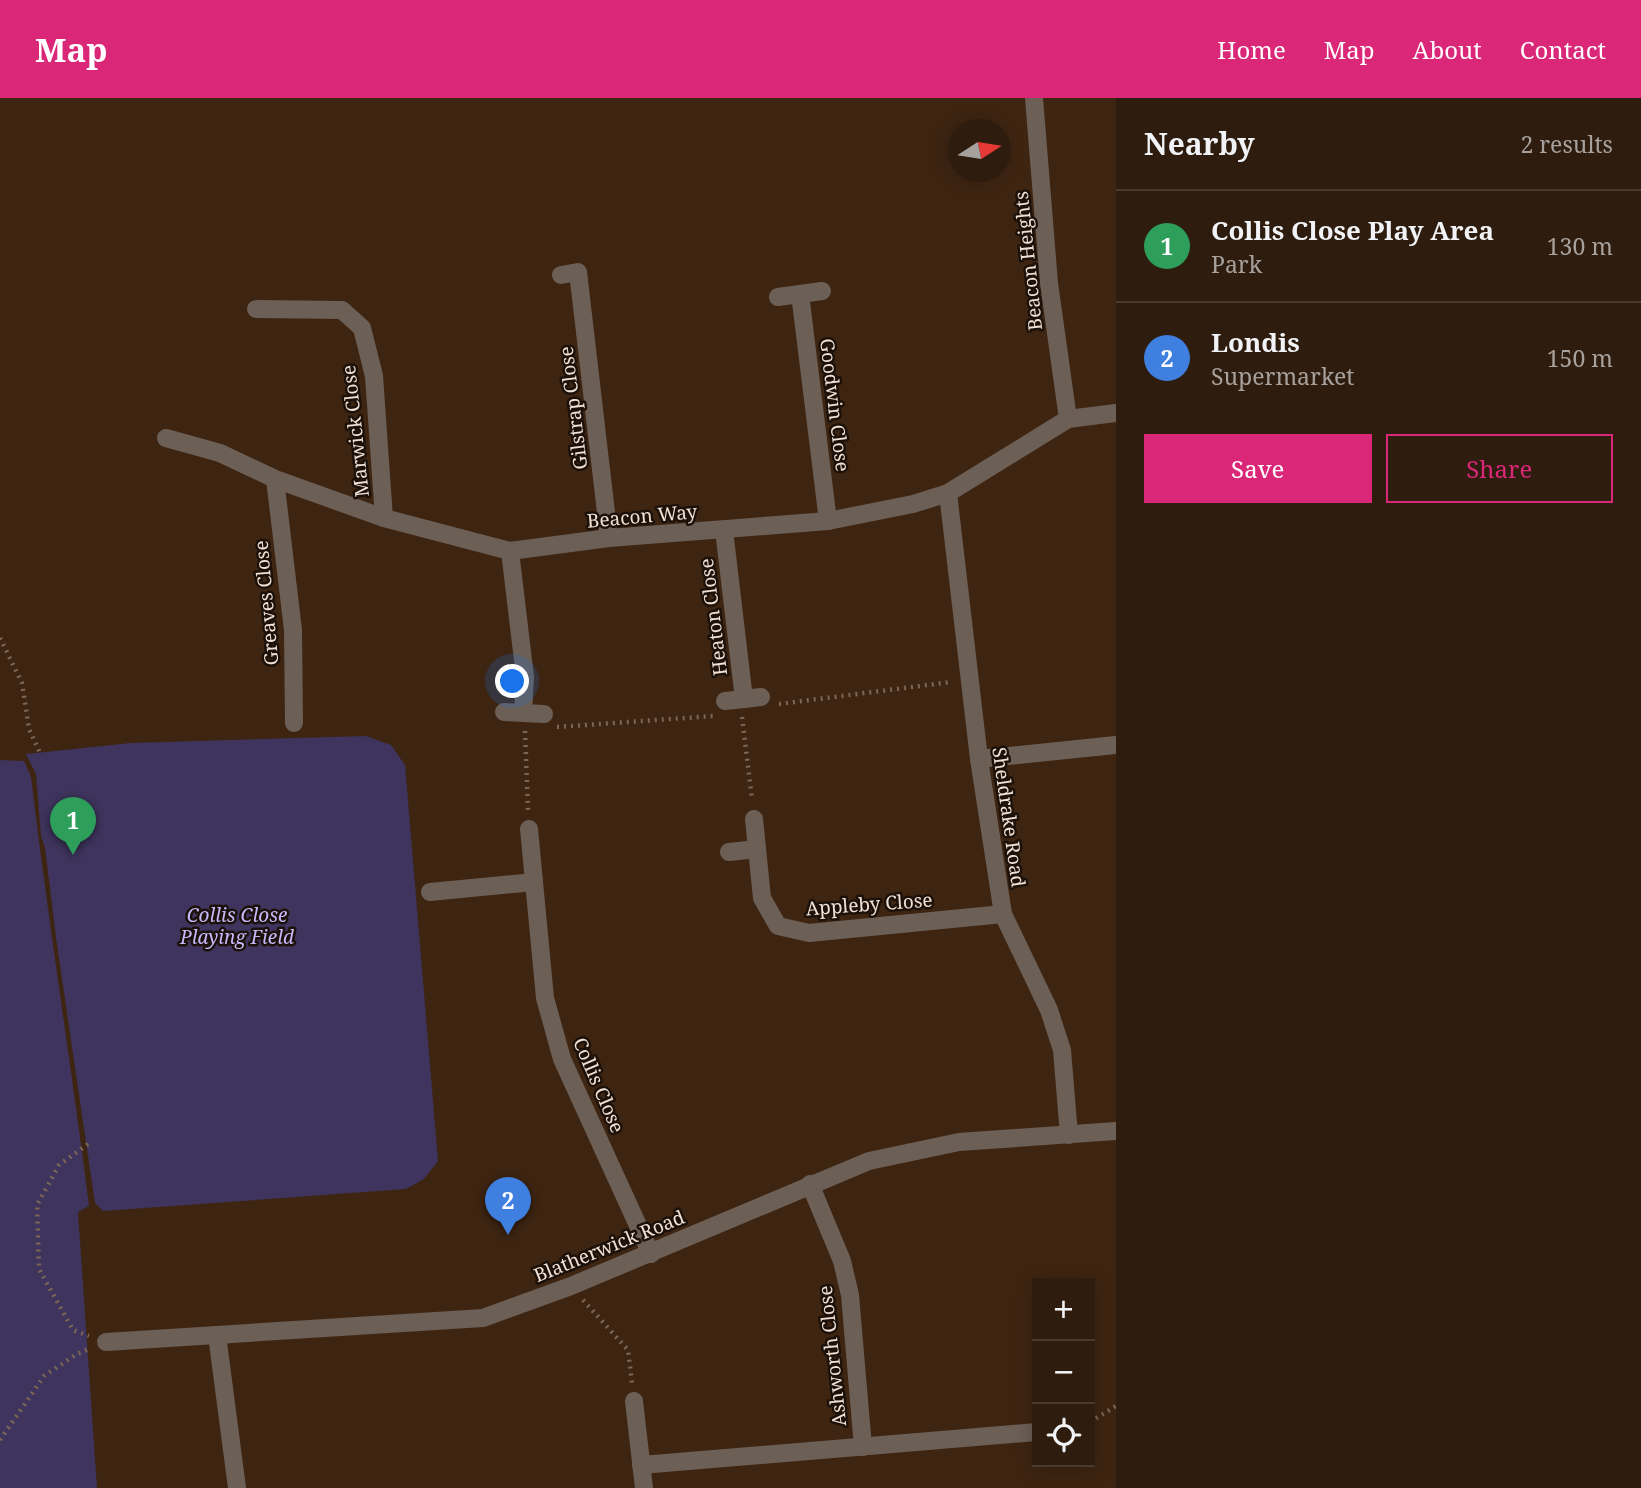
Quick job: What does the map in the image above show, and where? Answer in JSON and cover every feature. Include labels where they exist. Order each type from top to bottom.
[{"type":"street","name":"Beacon Heights","points":[[1034,98],[1049,283],[1069,419]]},
{"type":"street","name":"Gilstrap Close","points":[[596,268],[570,274],[609,538]]},
{"type":"street","points":[[778,297],[822,291]]},
{"type":"street","name":"Goodwin Close","points":[[800,294],[828,521]]},
{"type":"street","name":"Marwick Close","points":[[256,309],[342,310],[362,328],[374,376],[384,518]]},
{"type":"street","name":"Beacon Way","points":[[166,438],[220,453],[275,479],[384,518],[510,551],[609,538],[828,521],[913,504],[948,493],[1069,419],[1116,413]]},
{"type":"street","name":"Greaves Close","points":[[275,479],[293,630],[294,723]]},
{"type":"street","name":"Sheldrake Road","points":[[948,493],[979,759],[1003,914],[1049,1010],[1062,1050],[1069,1135]]},
{"type":"street","name":"Heaton Close","points":[[724,530],[752,698],[725,701]]},
{"type":"street","points":[[510,551],[525,677],[523,713]]},
{"type":"street","points":[[504,712],[523,713],[547,721]]},
{"type":"street","points":[[979,759],[1116,745]]},
{"type":"street","name":"Appleby Close","points":[[754,819],[762,898],[778,926],[809,933],[1003,914]]},
{"type":"street","name":"Collis Close","points":[[529,829],[545,998],[562,1059],[651,1254]]},
{"type":"street","points":[[729,852],[757,849]]},
{"type":"street","points":[[430,892],[534,882]]},
{"type":"street","name":"Blatherwick Road","points":[[106,1342],[483,1318],[651,1254],[869,1161],[959,1142],[1116,1131]]},
{"type":"street","name":"Ashworth Close","points":[[810,1184],[842,1261],[850,1295],[863,1447]]},
{"type":"street","points":[[217,1335],[237,1488]]},
{"type":"street","points":[[634,1401],[644,1488]]},
{"type":"street","name":"Ashworth Close","points":[[641,1465],[1032,1432]]},
{"type":"path","points":[[0,638],[22,683],[29,729],[40,752]]},
{"type":"path","points":[[754,819],[741,713],[752,698],[771,705],[969,679]]},
{"type":"path","points":[[523,713],[529,829]]},
{"type":"path","points":[[547,721],[630,723],[713,715]]},
{"type":"path","points":[[88,1144],[59,1165],[37,1205],[39,1269],[73,1330],[106,1342]]},
{"type":"path","points":[[571,1286],[628,1350],[634,1401]]},
{"type":"path","points":[[0,1440],[44,1376],[77,1354],[106,1342]]},
{"type":"path","points":[[1095,1419],[1116,1406]]},
{"type":"green space","name":"Collis Close Playing Field","points":[[366,736],[391,745],[405,765],[438,1161],[424,1179],[406,1189],[103,1211],[95,1203],[45,848],[41,836],[36,774],[26,754],[131,743]]},
{"type":"green space","points":[[0,760],[24,761],[31,777],[82,1152],[89,1206],[78,1212],[97,1488],[0,1488]]},
{"type":"place","name":"Collis Close Play Area","points":[[73,855]]},
{"type":"place","name":"Londis","points":[[508,1235]]}]
